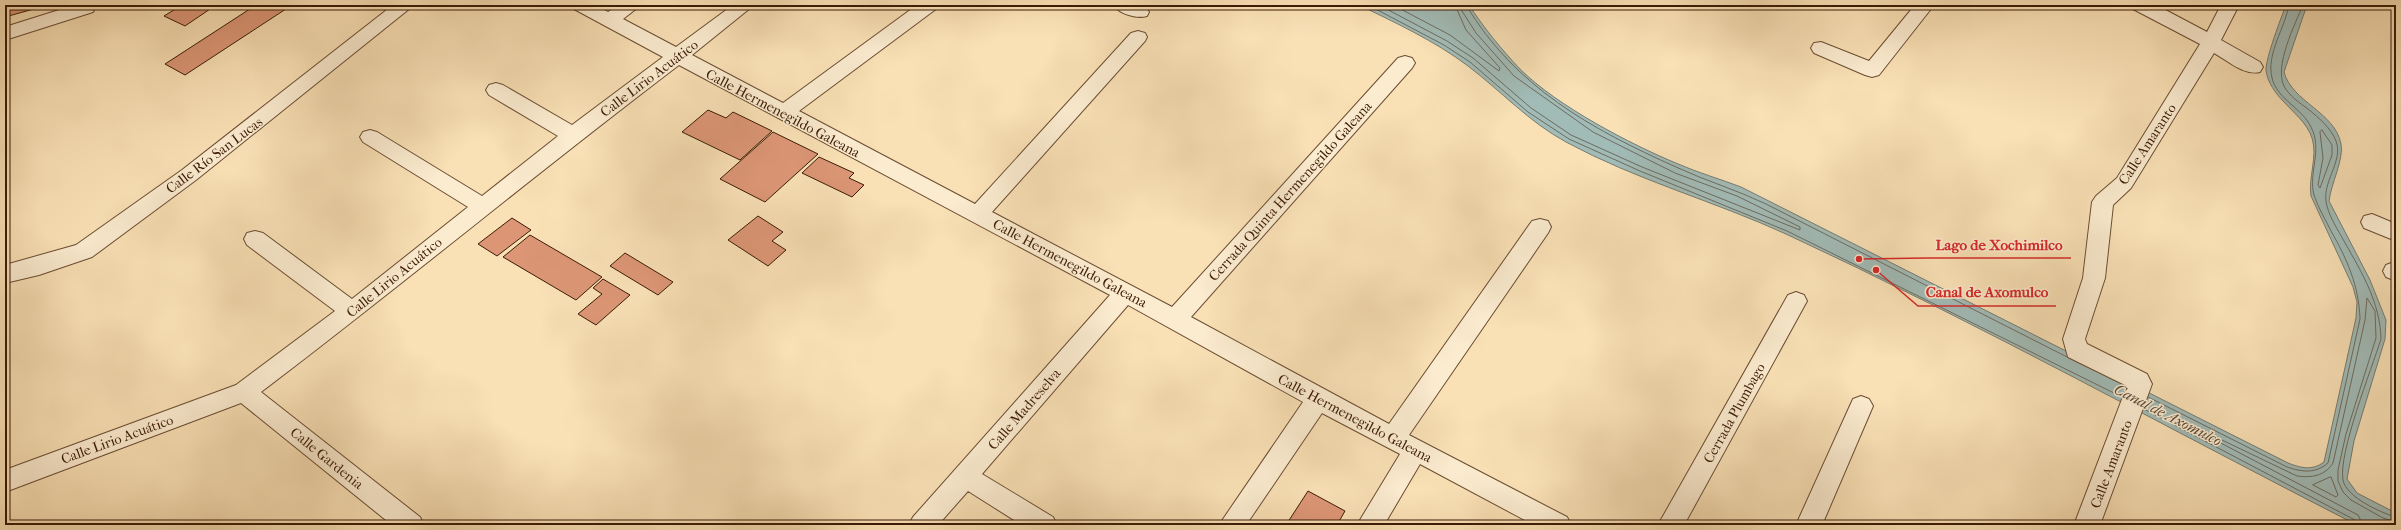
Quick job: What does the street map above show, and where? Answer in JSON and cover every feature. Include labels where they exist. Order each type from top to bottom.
[{"type":"street","name":"Calle Río San Lucas","points":[[5,274],[39,266],[84,251],[195,170],[406,5]]},
{"type":"street","name":"Calle Hermenegildo Galeana","points":[[581,5],[783,113],[978,214],[1175,319],[1318,399],[1558,525]]},
{"type":"street","points":[[610,20],[632,5]]},
{"type":"street","name":"Calle Lirio Acuático","points":[[5,481],[244,392],[352,311],[573,135],[745,5]]},
{"type":"street","points":[[783,113],[929,5]]},
{"type":"street","points":[[1123,5],[1140,12]]},
{"type":"street","points":[[1821,48],[1872,70],[1925,5]]},
{"type":"street","points":[[2140,5],[2174,21],[2254,67]]},
{"type":"street","name":"Calle Amaranto","points":[[2087,525],[2130,416],[2139,386],[2139,381],[2076,350],[2074,339],[2094,278],[2103,202],[2124,184],[2210,43],[2230,5]]},
{"type":"street","points":[[5,34],[86,8]]},
{"type":"street","points":[[978,214],[1138,38]]},
{"type":"street","name":"Cerrada Quinta Hermenegildo Galeana","points":[[1175,319],[1405,63]]},
{"type":"street","points":[[496,90],[573,135]]},
{"type":"street","points":[[370,137],[482,206]]},
{"type":"street","points":[[2372,222],[2396,233]]},
{"type":"street","points":[[1393,438],[1540,227]]},
{"type":"street","points":[[255,239],[352,311]]},
{"type":"street","name":"Calle Madreselva","points":[[922,525],[1126,293]]},
{"type":"street","name":"Cerrada Plumbago","points":[[1671,525],[1796,301]]},
{"type":"street","name":"Calle Gardenia","points":[[244,392],[411,525]]},
{"type":"street","points":[[1232,525],[1318,399]]},
{"type":"street","points":[[1809,525],[1861,406]]},
{"type":"street","points":[[1370,525],[1415,450]]},
{"type":"street","points":[[965,476],[1044,525]]},
{"type":"water","points":[[1359,5],[1469,5],[1493,38],[1520,69],[1535,83],[1554,97],[1595,123],[1659,156],[1741,187],[2288,463],[2311,468],[2324,462],[2356,318],[2357,302],[2353,287],[2311,196],[2310,189],[2314,160],[2314,145],[2312,138],[2304,123],[2275,92],[2270,83],[2266,70],[2268,56],[2286,5],[2307,5],[2284,72],[2288,82],[2295,91],[2331,123],[2337,133],[2341,144],[2341,157],[2329,201],[2370,280],[2386,320],[2385,339],[2354,441],[2347,479],[2357,493],[2396,513],[2396,525],[2357,525],[2002,340],[1858,268],[1759,222],[1647,179],[1593,156],[1566,142],[1527,116],[1468,66],[1442,48]]},
{"type":"building","points":[[5,5],[48,5],[5,17]]},
{"type":"building","points":[[182,5],[216,5],[185,26],[164,16]]},
{"type":"building","points":[[256,5],[292,5],[185,75],[165,64]]},
{"type":"building","points":[[708,110],[726,118],[733,112],[772,131],[740,160],[682,132]]},
{"type":"building","points":[[773,132],[818,154],[765,202],[720,179]]},
{"type":"building","points":[[819,157],[854,173],[849,178],[864,185],[852,197],[802,173]]},
{"type":"building","points":[[758,216],[783,232],[772,241],[786,250],[768,266],[728,240]]},
{"type":"building","points":[[512,218],[531,230],[497,256],[478,244]]},
{"type":"building","points":[[530,235],[602,277],[576,300],[503,257]]},
{"type":"building","points":[[625,253],[673,282],[658,295],[610,266]]},
{"type":"building","points":[[603,279],[630,295],[596,325],[578,314],[602,294],[593,288]]},
{"type":"building","points":[[1308,491],[1345,511],[1337,525],[1286,525]]},
{"type":"place","name":"Lago de Xochimilco","points":[[1859,259]]},
{"type":"place","name":"Canal de Axomulco","points":[[1876,270]]}]
